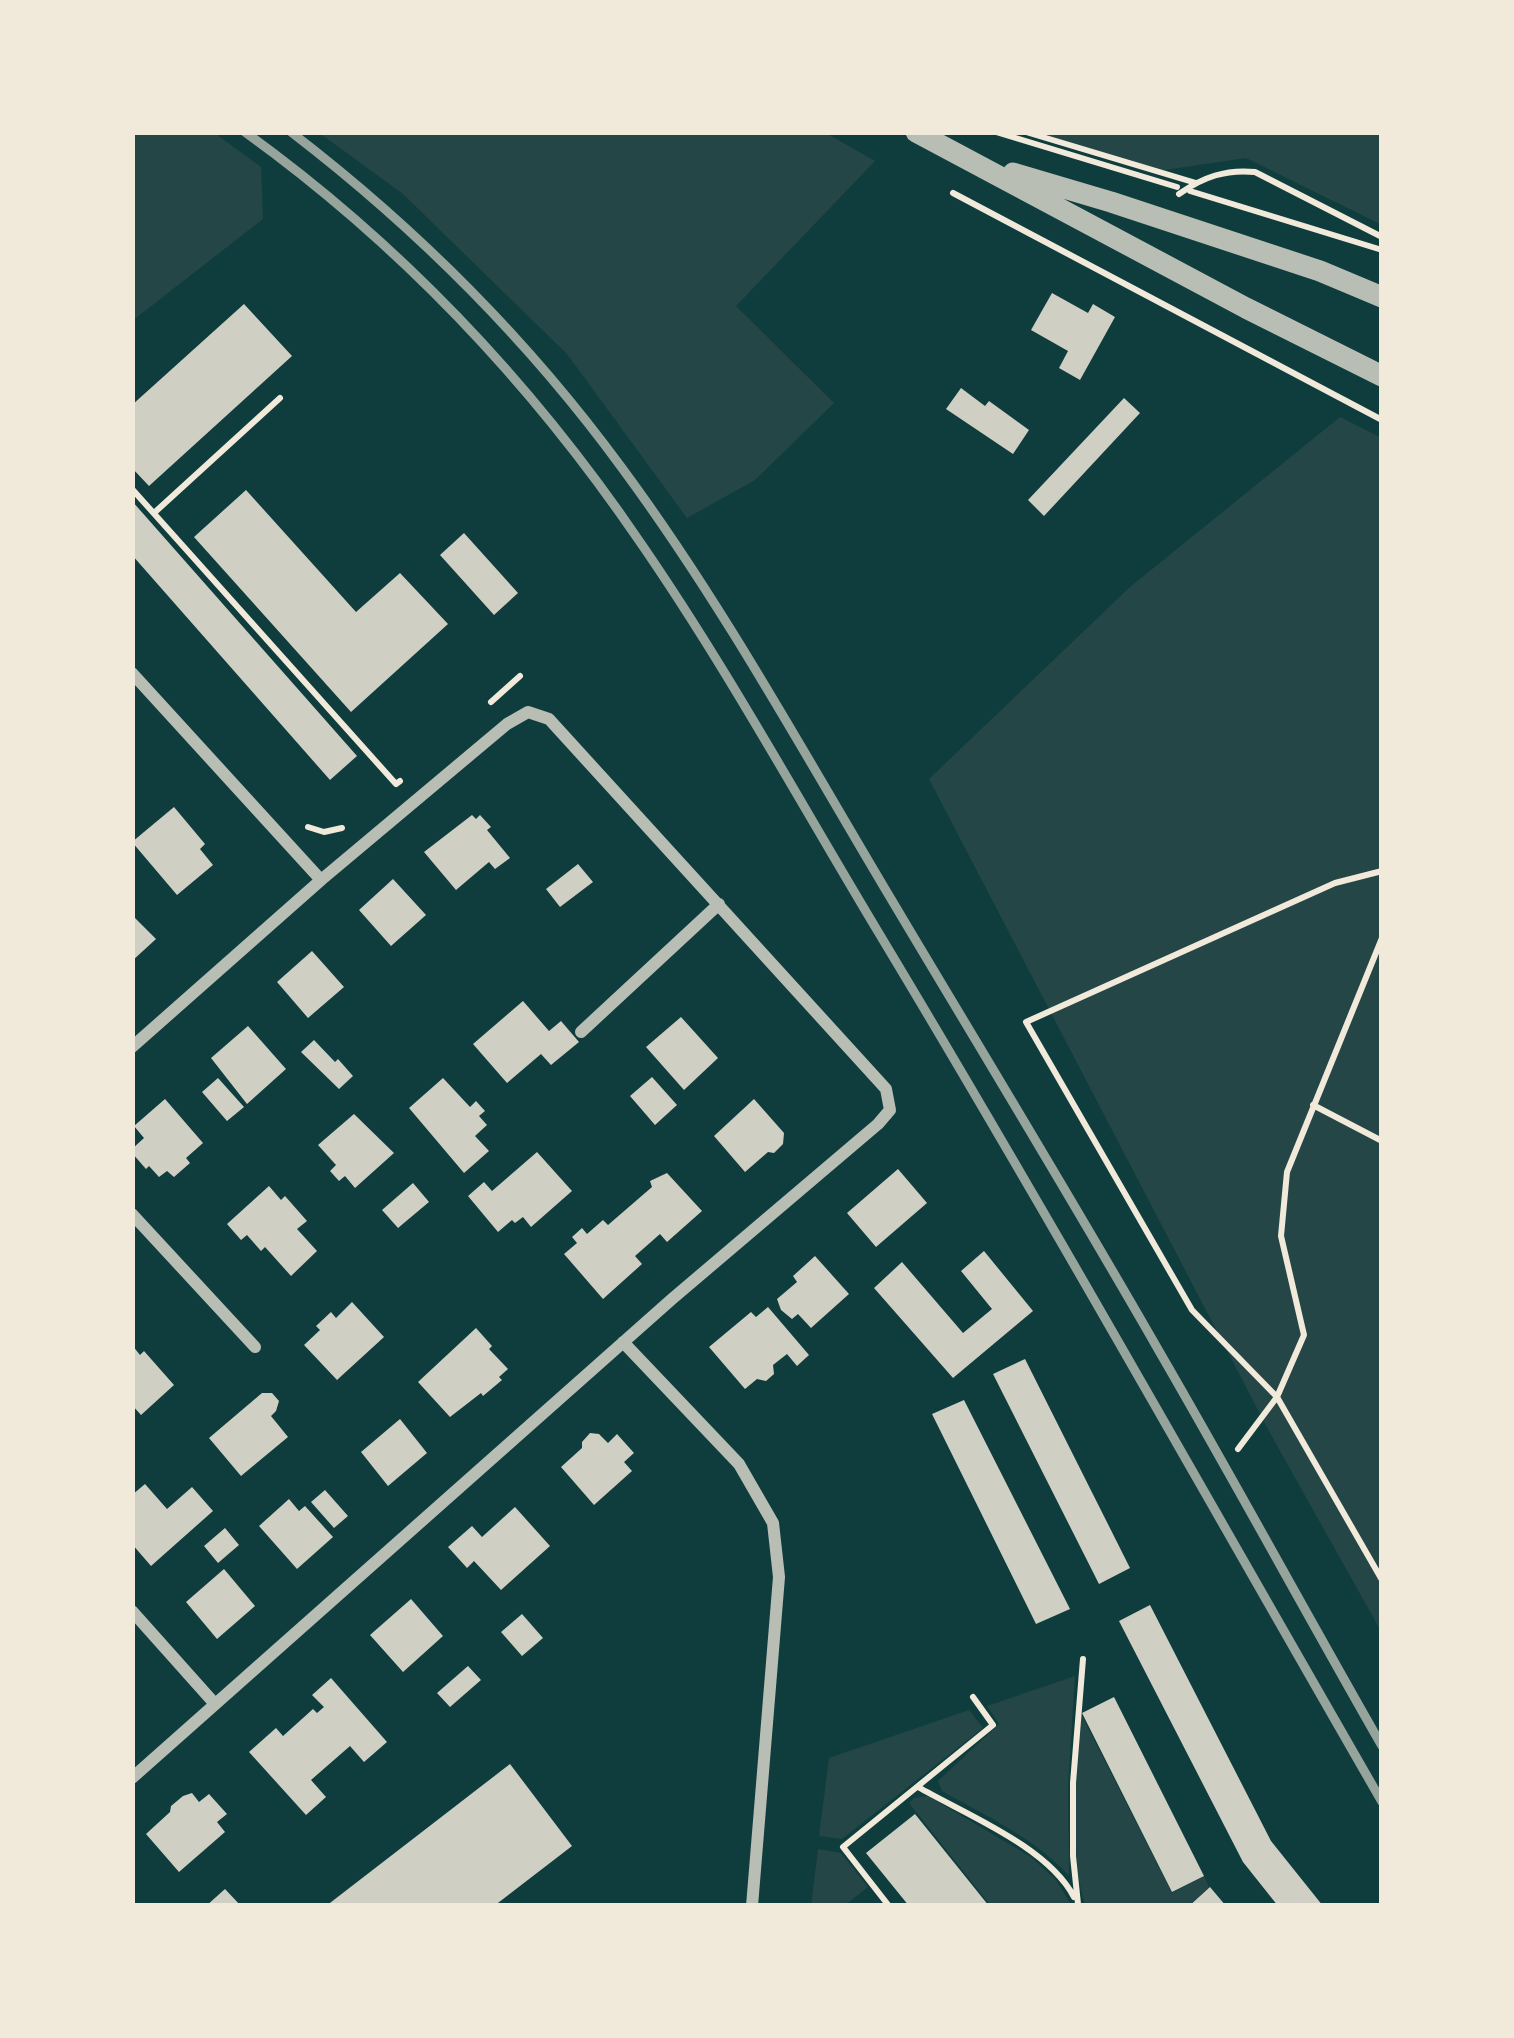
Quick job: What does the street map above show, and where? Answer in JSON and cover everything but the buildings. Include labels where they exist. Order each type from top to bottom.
[{"type":"street","points":[[916,132],[1382,376]]},
{"type":"street","points":[[964,158],[1320,271],[1382,298]]},
{"type":"street","points":[[132,673],[321,880]]},
{"type":"street","points":[[132,1046],[321,880],[507,724],[529,712],[550,719],[719,904],[886,1089],[890,1110],[132,1778]]},
{"type":"street","points":[[580,1032],[719,904]]},
{"type":"street","points":[[132,1214],[255,1348]]},
{"type":"street","points":[[623,1342],[739,1464],[773,1523],[779,1577],[752,1906]]},
{"type":"street","points":[[132,1611],[215,1704]]},
{"type":"path","points":[[996,132],[1178,187]]},
{"type":"path","points":[[1026,132],[1196,183],[1219,173],[1255,172],[1382,236]]},
{"type":"path","points":[[1190,191],[1382,250]]},
{"type":"path","points":[[953,193],[1382,420]]},
{"type":"path","points":[[154,513],[280,398]]},
{"type":"path","points":[[132,489],[396,784],[414,769]]},
{"type":"path","points":[[485,707],[520,676]]},
{"type":"path","points":[[273,827],[287,814],[324,832],[342,828]]},
{"type":"path","points":[[1382,871],[1335,883],[1026,1022],[1192,1310],[1277,1397],[1382,1580]]},
{"type":"path","points":[[1238,1449],[1277,1397],[1304,1335],[1280,1236],[1286,1172],[1382,938]]},
{"type":"path","points":[[1313,1105],[1382,1141]]},
{"type":"path","points":[[1078,1905],[1073,1784],[1083,1659]]},
{"type":"path","points":[[889,1906],[843,1847],[994,1725],[973,1697]]},
{"type":"path","points":[[918,1787],[1032,1850],[1065,1880],[1078,1905]]},
{"type":"shaded area","points":[[132,132],[213,132],[261,167],[263,219],[132,321]]},
{"type":"shaded area","points":[[318,132],[824,132],[875,161],[736,306],[834,403],[755,480],[687,518],[567,354],[403,194]]},
{"type":"shaded area","points":[[1038,132],[1382,132],[1382,225],[1246,158],[1158,171]]},
{"type":"shaded area","points":[[1340,417],[1382,438],[1382,1633],[1270,1433],[929,779],[1130,587]]},
{"type":"shaded area","points":[[1075,1676],[1068,1786],[1069,1876],[1025,1839],[942,1791],[938,1781],[999,1724],[987,1706]]},
{"type":"shaded area","points":[[969,1710],[983,1728],[842,1839],[819,1836],[829,1758]]},
{"type":"shaded area","points":[[1081,1714],[1172,1893],[1204,1876],[1209,1887],[1188,1906],[1086,1906],[1076,1839]]},
{"type":"shaded area","points":[[928,1796],[1031,1857],[1056,1880],[1072,1906],[991,1906],[909,1803]]},
{"type":"shaded area","points":[[818,1849],[841,1853],[868,1887],[844,1906],[811,1906]]},
{"type":"railway","points":[[245,132],[357,221],[460,320],[555,427],[640,542],[733,687],[944,1042],[1382,1802]]},
{"type":"railway","points":[[291,132],[426,247],[509,331],[586,421],[660,522],[768,690],[1096,1243],[1382,1746]]}]
